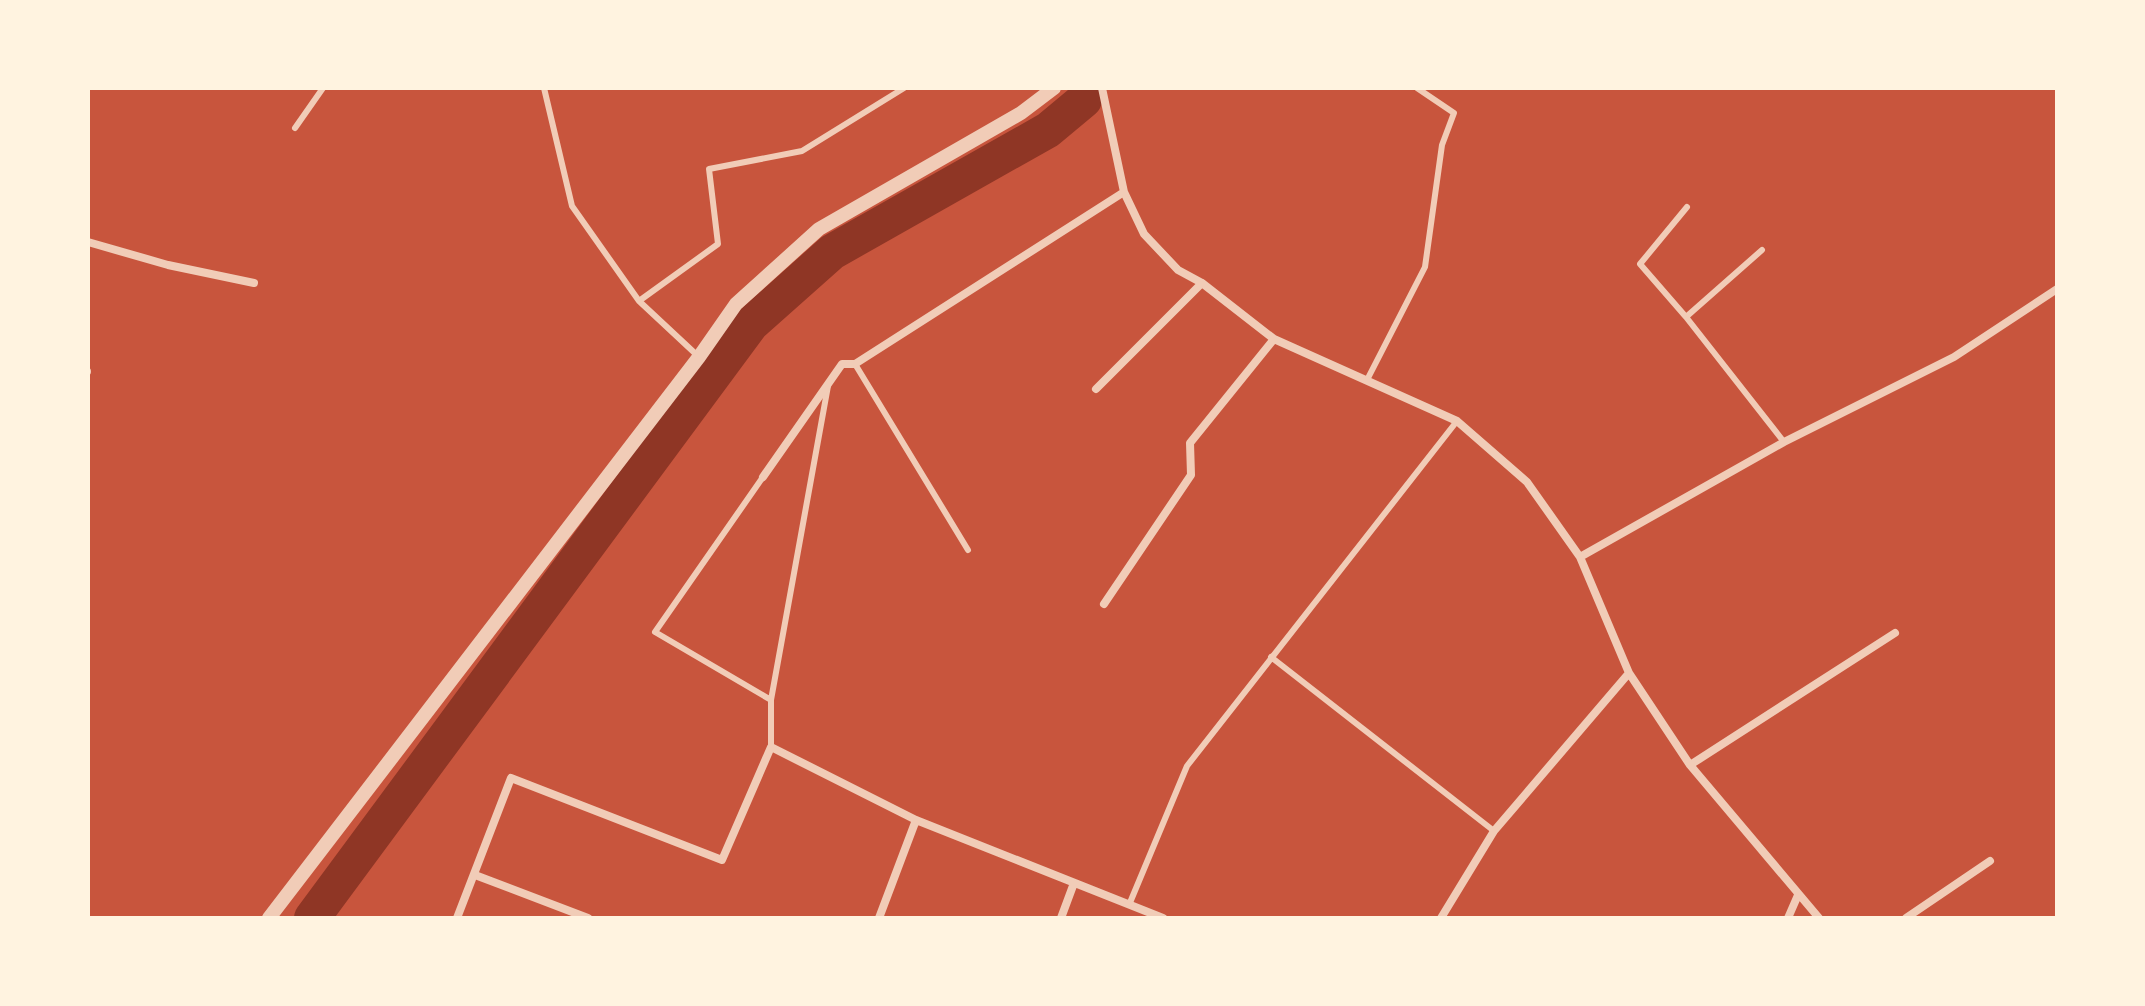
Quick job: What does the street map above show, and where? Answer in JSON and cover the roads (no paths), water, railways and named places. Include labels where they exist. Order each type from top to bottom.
[{"type":"street","points":[[269,918],[699,357],[736,304],[819,229],[1021,113],[1054,88]]},
{"type":"street","points":[[1102,88],[1124,192],[1144,234],[1178,270],[1202,283],[1274,339],[1457,421],[1527,482],[1580,557],[1629,673],[1690,765],[1819,918]]},
{"type":"street","points":[[763,477],[842,364],[855,364],[1124,192]]},
{"type":"street","points":[[88,242],[168,265],[254,283]]},
{"type":"street","points":[[1096,389],[1202,283]]},
{"type":"street","points":[[1580,557],[1784,442],[1954,357],[2057,289]]},
{"type":"street","points":[[1104,604],[1191,475],[1190,443],[1274,339]]},
{"type":"street","points":[[1690,765],[1895,633]]},
{"type":"street","points":[[1441,918],[1494,831],[1629,673]]},
{"type":"street","points":[[457,918],[511,778],[722,860],[771,747],[916,820],[1163,918]]},
{"type":"street","points":[[879,918],[916,820]]},
{"type":"street","points":[[1906,918],[1990,861]]},
{"type":"street","points":[[475,875],[588,918]]},
{"type":"street","points":[[1061,918],[1074,883]]},
{"type":"street","points":[[1788,918],[1798,895]]},
{"type":"lane","points":[[295,128],[323,88]]},
{"type":"lane","points":[[544,88],[572,206],[639,301],[699,357]]},
{"type":"lane","points":[[639,301],[718,244],[709,169],[802,151],[904,88]]},
{"type":"lane","points":[[1367,380],[1425,267],[1442,145],[1454,113],[1417,88]]},
{"type":"lane","points":[[1687,207],[1640,264],[1686,317],[1784,442]]},
{"type":"lane","points":[[1686,317],[1762,250]]},
{"type":"lane","points":[[855,364],[968,550]]},
{"type":"lane","points":[[771,747],[771,700],[829,383]]},
{"type":"lane","points":[[1129,905],[1187,766],[1457,421]]},
{"type":"lane","points":[[763,477],[655,632],[771,700]]},
{"type":"lane","points":[[1271,657],[1494,831]]},
{"type":"waterway","points":[[312,918],[751,324],[832,252],[1048,130],[1084,100]]}]
